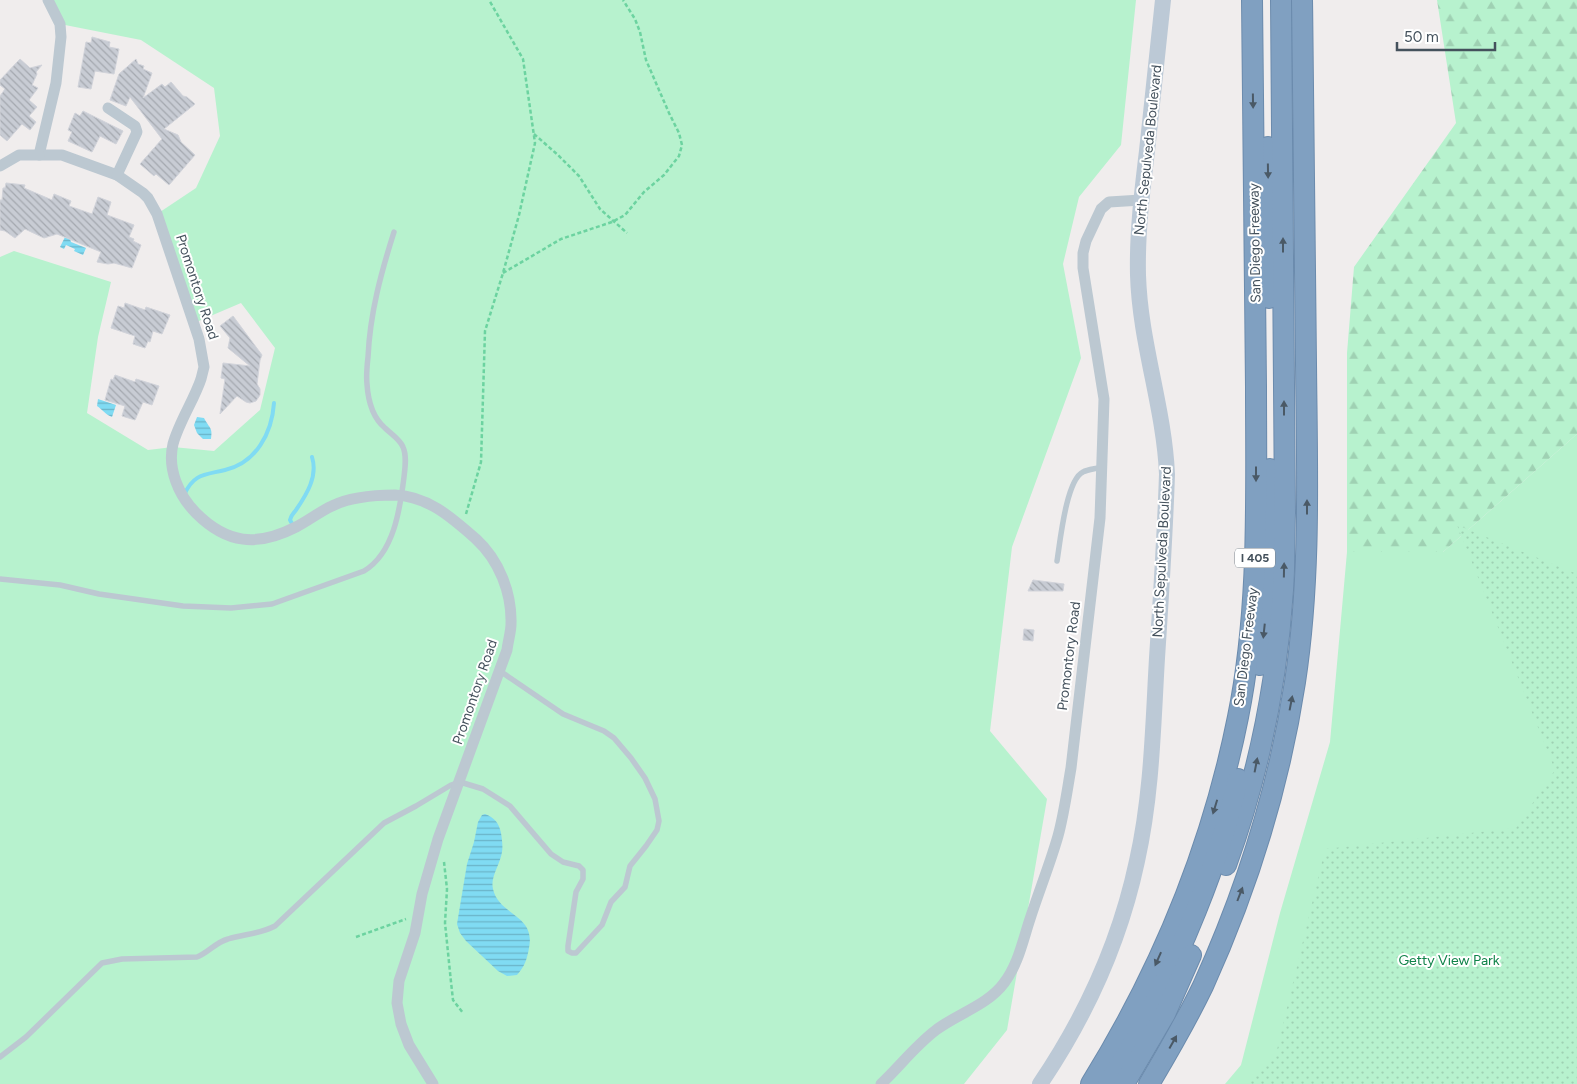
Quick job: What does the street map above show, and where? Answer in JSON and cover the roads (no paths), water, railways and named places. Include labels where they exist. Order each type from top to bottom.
[{"type":"highway","name":"San Diego Freeway","points":[[1091,1084],[1139,1000],[1177,918],[1195,872],[1227,769],[1247,660],[1253,606],[1256,507],[1252,0]]},
{"type":"highway","points":[[1108,1084],[1137,1036],[1172,963],[1203,890],[1221,840],[1253,708],[1265,632],[1271,535],[1266,0]]},
{"type":"highway","points":[[1124,1084],[1164,1014],[1209,914],[1237,836],[1254,775],[1274,668],[1283,590],[1284,513],[1281,0]]},
{"type":"highway","points":[[1149,1084],[1202,988],[1247,875],[1271,798],[1295,682],[1302,626],[1306,561],[1307,443],[1302,0]]},
{"type":"main road","name":"North Sepulveda Boulevard","points":[[1040,1084],[1073,1032],[1106,963],[1130,893],[1138,859],[1148,795],[1154,720],[1167,474],[1162,416],[1145,338],[1141,308],[1138,246],[1141,200],[1163,0]]},
{"type":"street","points":[[39,155],[56,83],[61,37],[60,24],[48,0]]},
{"type":"street","points":[[108,108],[135,126],[137,132],[117,174]]},
{"type":"street","name":"Promontory Road","points":[[0,166],[18,155],[62,155],[117,174],[138,188],[148,198],[156,214],[200,339],[204,367],[202,378],[173,447],[175,479],[179,490],[194,511],[212,527],[223,534],[242,540],[279,534],[295,528],[332,506],[377,496],[401,496],[423,501],[438,508],[484,546],[492,556],[502,575],[510,607],[511,626],[507,650],[438,839],[417,918],[415,933],[399,981],[398,1014],[409,1045],[433,1084]]},
{"type":"street","name":"Promontory Road","points":[[882,1084],[915,1048],[934,1031],[988,998],[1000,988],[1011,971],[1021,945],[1058,837],[1071,768],[1100,518],[1104,399],[1083,268],[1083,252],[1093,224],[1101,209],[1109,202],[1141,200]]},
{"type":"lane","points":[[0,579],[60,585],[99,594],[183,606],[231,608],[272,604],[364,571],[371,566],[379,558],[395,527],[406,461],[404,448],[398,439],[382,426],[373,415],[366,382],[373,308],[379,279],[394,232]]},
{"type":"lane","points":[[1057,562],[1072,484],[1082,472],[1102,467]]},
{"type":"lane","points":[[0,1057],[26,1037],[102,963],[122,959],[197,957],[229,938],[259,933],[275,926],[378,828],[451,785],[460,782],[483,789],[503,801],[526,823],[551,854],[563,862],[579,866],[583,870],[583,878],[576,892],[568,946],[568,951],[572,954],[576,953],[602,926],[611,902],[625,887],[630,866],[650,842],[657,830],[659,821],[655,799],[645,778],[614,738],[604,731],[563,714],[499,671]]},
{"type":"water","points":[[65,237],[70,239],[71,242],[86,248],[83,255],[66,245],[64,249],[60,247]]},
{"type":"water","points":[[98,399],[116,405],[112,417],[97,406]]},
{"type":"water","points":[[197,417],[204,418],[211,430],[211,439],[203,439],[197,433],[194,425]]},
{"type":"water","points":[[485,814],[494,819],[498,824],[502,841],[502,852],[494,875],[493,889],[502,905],[527,928],[530,937],[526,959],[517,975],[507,976],[498,971],[466,941],[460,933],[457,924],[467,864],[478,822],[482,815]]},
{"type":"waterway","points":[[184,495],[192,483],[201,476],[236,466],[254,454],[266,436],[273,414],[274,403]]},
{"type":"waterway","points":[[294,527],[290,520],[310,485],[314,471],[312,457]]},
{"type":"park label","name":"Getty View Park","points":[[1449,960]]}]
